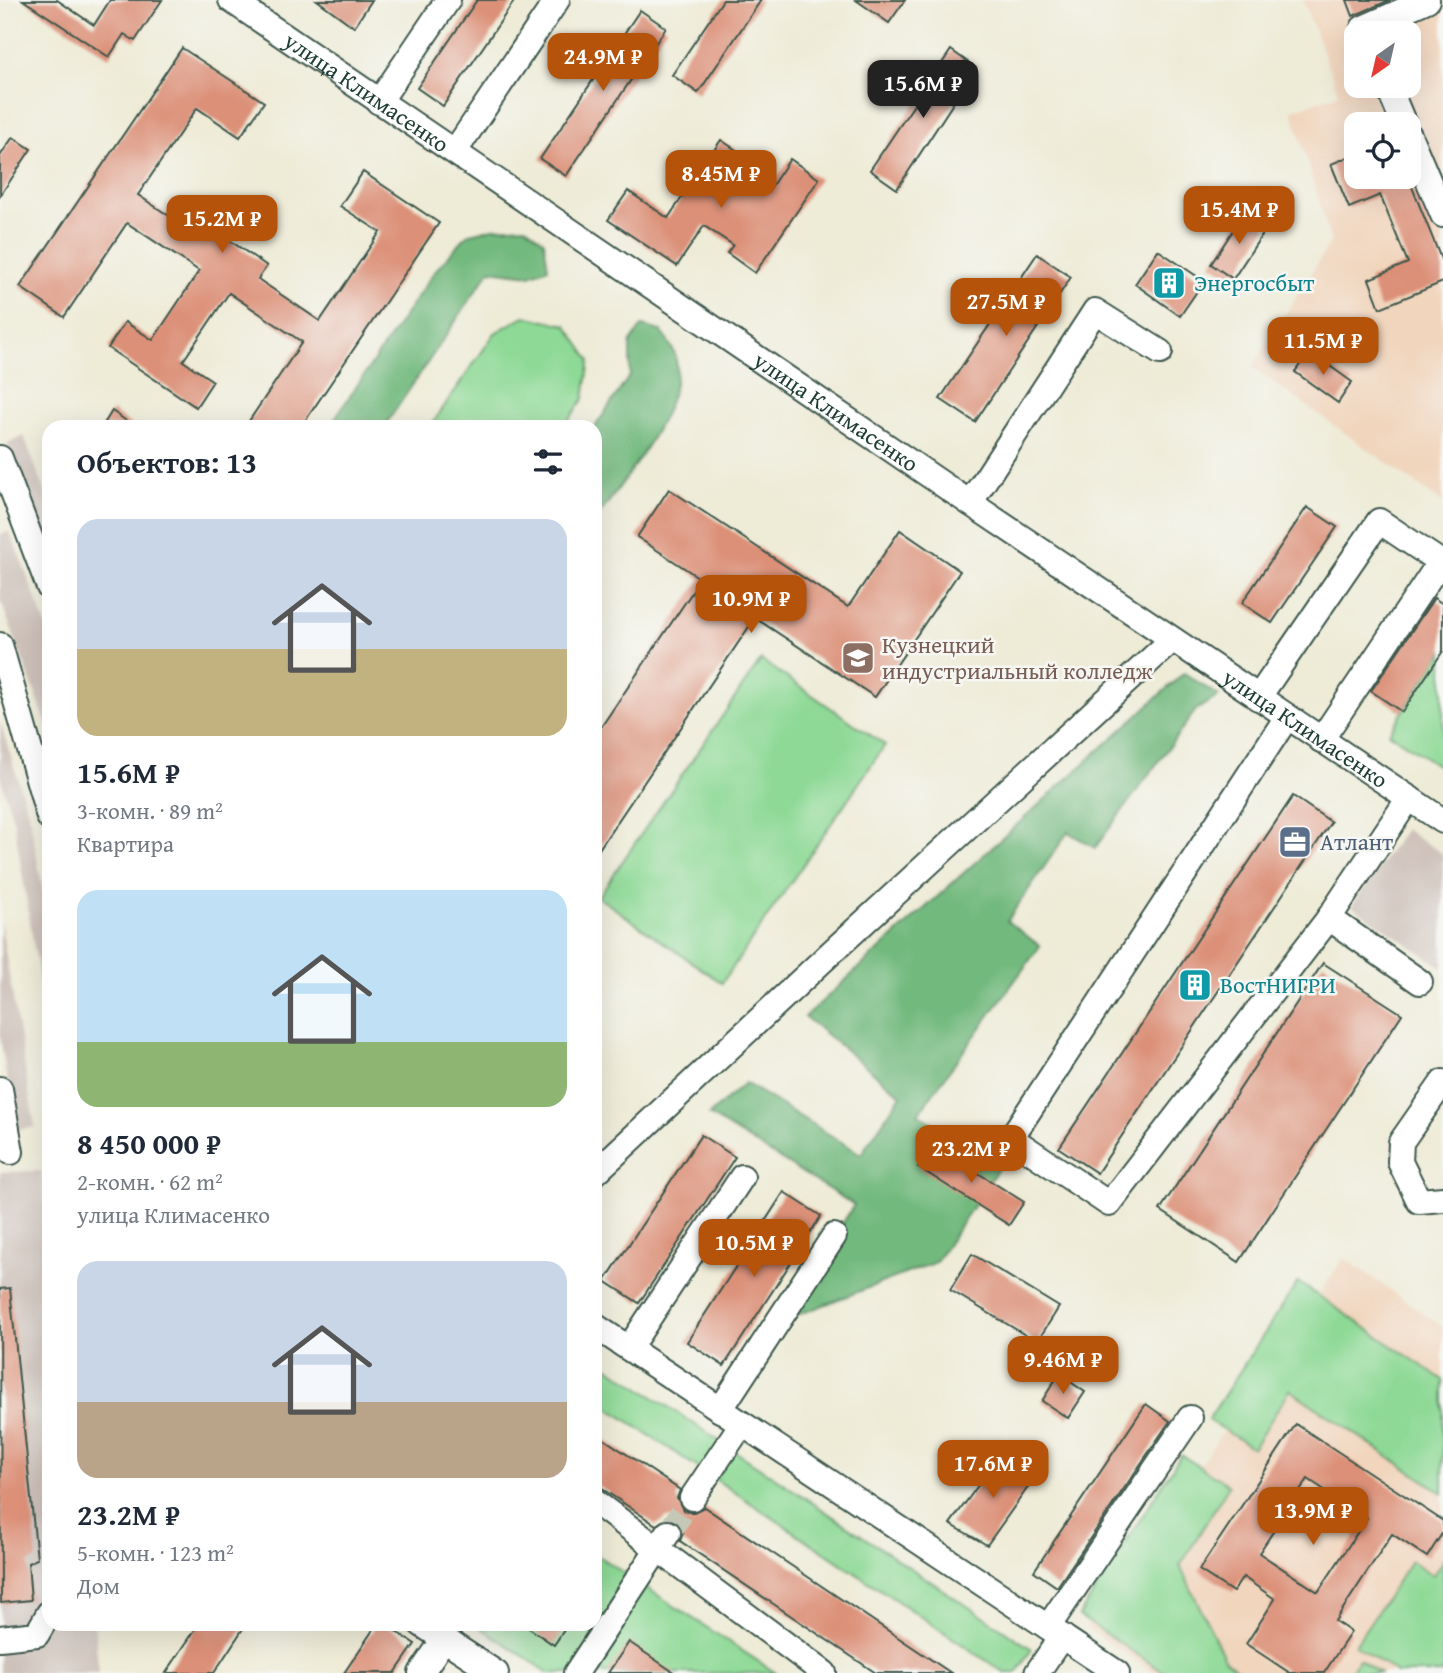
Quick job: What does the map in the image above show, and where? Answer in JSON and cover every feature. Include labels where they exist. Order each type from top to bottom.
[{"type":"street","name":"улица Климасенко","points":[[231,0],[1287,718],[1442,818]]},
{"type":"street","points":[[379,102],[448,0]]},
{"type":"street","points":[[455,151],[557,0]]},
{"type":"street","points":[[1379,21],[1427,0]]},
{"type":"street","points":[[1421,163],[1443,215]]},
{"type":"street","points":[[970,503],[1095,311],[1160,352]]},
{"type":"street","points":[[0,458],[6,491],[42,571]]},
{"type":"street","points":[[1258,698],[1379,521],[1442,563],[1321,740]]},
{"type":"street","points":[[602,1166],[835,948],[1172,640]]},
{"type":"street","points":[[0,645],[42,792]]},
{"type":"street","points":[[1287,718],[1011,1138],[1109,1204],[1329,918],[1409,798]]},
{"type":"street","points":[[1329,918],[1420,982]]},
{"type":"street","points":[[1443,1082],[1401,1142],[1400,1162],[1419,1201],[1443,1199]]},
{"type":"street","points":[[0,1089],[11,1152]]},
{"type":"street","points":[[629,1348],[742,1177]]},
{"type":"street","points":[[720,1410],[834,1236]]},
{"type":"street","points":[[602,1331],[1117,1673]]},
{"type":"street","points":[[1037,1673],[1055,1632],[1190,1418]]},
{"type":"street","points":[[692,1498],[741,1424]]},
{"type":"street","points":[[602,1506],[663,1541],[824,1673]]},
{"type":"street","points":[[576,1673],[663,1541]]},
{"type":"street","points":[[0,1638],[37,1634],[42,1625]]},
{"type":"street","points":[[432,1631],[496,1673]]},
{"type":"street","points":[[421,1673],[444,1639]]},
{"type":"shaded area","points":[[1303,0],[1443,0],[1443,503],[1252,367],[1331,242],[1292,110],[1339,94]]},
{"type":"shaded area","points":[[24,436],[42,484],[42,535],[7,444]]},
{"type":"shaded area","points":[[10,531],[42,615],[42,711],[0,599],[0,535]]},
{"type":"shaded area","points":[[0,721],[30,819],[42,886],[42,996],[14,822],[0,777]]},
{"type":"shaded area","points":[[1405,829],[1443,854],[1443,968],[1352,906]]},
{"type":"shaded area","points":[[0,921],[35,1127],[15,1130],[0,1035]]},
{"type":"shaded area","points":[[41,1171],[42,1180],[42,1631],[95,1631],[99,1673],[0,1673],[0,1172]]},
{"type":"shaded area","points":[[1344,1258],[1443,1327],[1443,1673],[1154,1673],[1086,1628]]},
{"type":"green space","points":[[525,226],[544,241],[548,268],[530,275],[490,270],[389,420],[334,420],[434,272],[467,235],[493,228]]},
{"type":"green space","points":[[524,316],[566,325],[590,360],[584,398],[569,420],[435,420],[495,333]]},
{"type":"green space","points":[[642,326],[661,331],[674,352],[676,374],[672,396],[663,418],[636,464],[602,511],[602,420],[600,420],[630,375],[630,343]]},
{"type":"green space","points":[[1443,651],[1443,769],[1389,733]]},
{"type":"green space","points":[[761,660],[885,745],[722,983],[602,900],[602,891]]},
{"type":"green space","points":[[1184,673],[1219,696],[1196,710],[1095,848],[1068,832],[1007,921],[1040,946],[918,1114],[1001,1164],[936,1262],[782,1321],[854,1205],[709,1115],[745,1083],[861,1154],[901,1095],[805,1017]]},
{"type":"green space","points":[[1298,1282],[1443,1380],[1443,1493],[1290,1390],[1253,1448],[1208,1420]]},
{"type":"green space","points":[[602,1363],[1032,1649],[1016,1673],[1005,1673],[602,1404]]},
{"type":"green space","points":[[1181,1455],[1229,1485],[1180,1566],[1226,1661],[1243,1673],[1165,1673],[1079,1616]]},
{"type":"green space","points":[[602,1559],[776,1673],[549,1673],[486,1631],[602,1631]]},
{"type":"green space","points":[[1443,1560],[1443,1673],[1397,1673],[1355,1645],[1411,1561],[1433,1575]]},
{"type":"green space","points":[[1359,1659],[1379,1673],[1349,1673]]},
{"type":"building","points":[[23,0],[57,0],[94,25],[110,0],[162,0],[135,41],[124,34],[109,57]]},
{"type":"building","points":[[317,0],[372,0],[354,27]]},
{"type":"building","points":[[477,0],[515,0],[443,106],[417,88]]},
{"type":"building","points":[[723,0],[761,0],[698,93],[672,75]]},
{"type":"building","points":[[856,0],[905,0],[889,23]]},
{"type":"building","points":[[1347,0],[1390,0],[1353,16]]},
{"type":"building","points":[[640,10],[666,28],[566,176],[540,159]]},
{"type":"building","points":[[182,48],[264,102],[240,137],[197,108],[138,195],[199,236],[207,225],[267,266],[258,279],[320,321],[380,232],[340,206],[363,172],[439,223],[306,420],[250,420],[302,342],[229,293],[183,361],[213,381],[196,407],[108,348],[125,322],[153,340],[199,271],[127,223],[64,317],[20,287]]},
{"type":"building","points":[[951,50],[976,68],[897,189],[870,170]]},
{"type":"building","points":[[13,137],[31,149],[0,196],[0,156]]},
{"type":"building","points":[[721,140],[750,159],[743,169],[771,187],[790,159],[819,179],[755,273],[727,253],[733,245],[704,226],[677,266],[608,220],[628,191],[668,218]]},
{"type":"building","points":[[1344,159],[1344,189],[1413,189],[1443,264],[1443,282],[1380,308],[1369,279],[1408,263],[1380,195],[1349,208],[1331,164]]},
{"type":"building","points":[[1245,212],[1267,227],[1233,279],[1211,264]]},
{"type":"building","name":"Энергосбыт","points":[[1158,250],[1204,281],[1180,316],[1135,284]]},
{"type":"building","points":[[1037,254],[1071,277],[975,422],[940,399]]},
{"type":"building","points":[[1309,351],[1352,382],[1338,403],[1295,372]]},
{"type":"building","points":[[112,411],[125,420],[106,420]]},
{"type":"building","name":"Кузнецкий индустриальный колледж","points":[[669,489],[848,607],[900,530],[960,571],[875,697],[755,618],[602,845],[602,726],[701,579],[637,537]]},
{"type":"building","points":[[1307,507],[1337,527],[1272,623],[1242,603]]},
{"type":"building","points":[[1434,598],[1443,604],[1443,651],[1402,712],[1371,691]]},
{"type":"building","name":"ВостНИГРИ","points":[[1293,796],[1331,822],[1097,1173],[1059,1148]]},
{"type":"building","points":[[1323,963],[1402,1014],[1239,1262],[1160,1210]]},
{"type":"building","points":[[701,1135],[735,1157],[639,1303],[605,1281]]},
{"type":"building","points":[[932,1144],[1024,1202],[1009,1225],[918,1167]]},
{"type":"building","points":[[784,1192],[821,1216],[724,1366],[687,1342]]},
{"type":"building","points":[[972,1254],[1059,1307],[1037,1342],[950,1290]]},
{"type":"building","points":[[10,1288],[37,1559],[28,1563],[31,1600],[1,1603],[0,1289]]},
{"type":"building","points":[[1059,1374],[1085,1392],[1068,1418],[1042,1401]]},
{"type":"building","points":[[1146,1404],[1170,1421],[1057,1587],[1034,1571]]},
{"type":"building","points":[[1296,1424],[1443,1521],[1443,1532],[1427,1557],[1392,1534],[1335,1621],[1351,1632],[1324,1673],[1290,1673],[1246,1644],[1275,1599],[1243,1577],[1233,1592],[1199,1570]],"holes":[[[1308,1479],[1367,1518],[1318,1592],[1259,1553]]]},
{"type":"building","points":[[602,1438],[680,1490],[677,1498],[683,1510],[692,1513],[704,1507],[951,1673],[876,1673],[680,1541],[683,1533],[677,1521],[668,1518],[656,1525],[602,1489]]},
{"type":"building","points":[[1001,1454],[1036,1476],[987,1545],[950,1524]]},
{"type":"building","points":[[194,1631],[241,1631],[214,1673],[166,1673]]},
{"type":"building","points":[[372,1631],[396,1631],[415,1644],[395,1673],[344,1673]]},
{"type":"building","points":[[533,1631],[563,1631],[554,1645]]},
{"type":"building","points":[[629,1642],[675,1673],[608,1673]]},
{"type":"tunnel","points":[[668,1533],[692,1498]]},
{"type":"place","name":"Энергосбыт","points":[[1169,283]]},
{"type":"place","name":"Кузнецкий индустриальный колледж","points":[[858,658]]},
{"type":"place","name":"Атлант","points":[[1295,842]]},
{"type":"place","name":"ВостНИГРИ","points":[[1195,985]]}]
